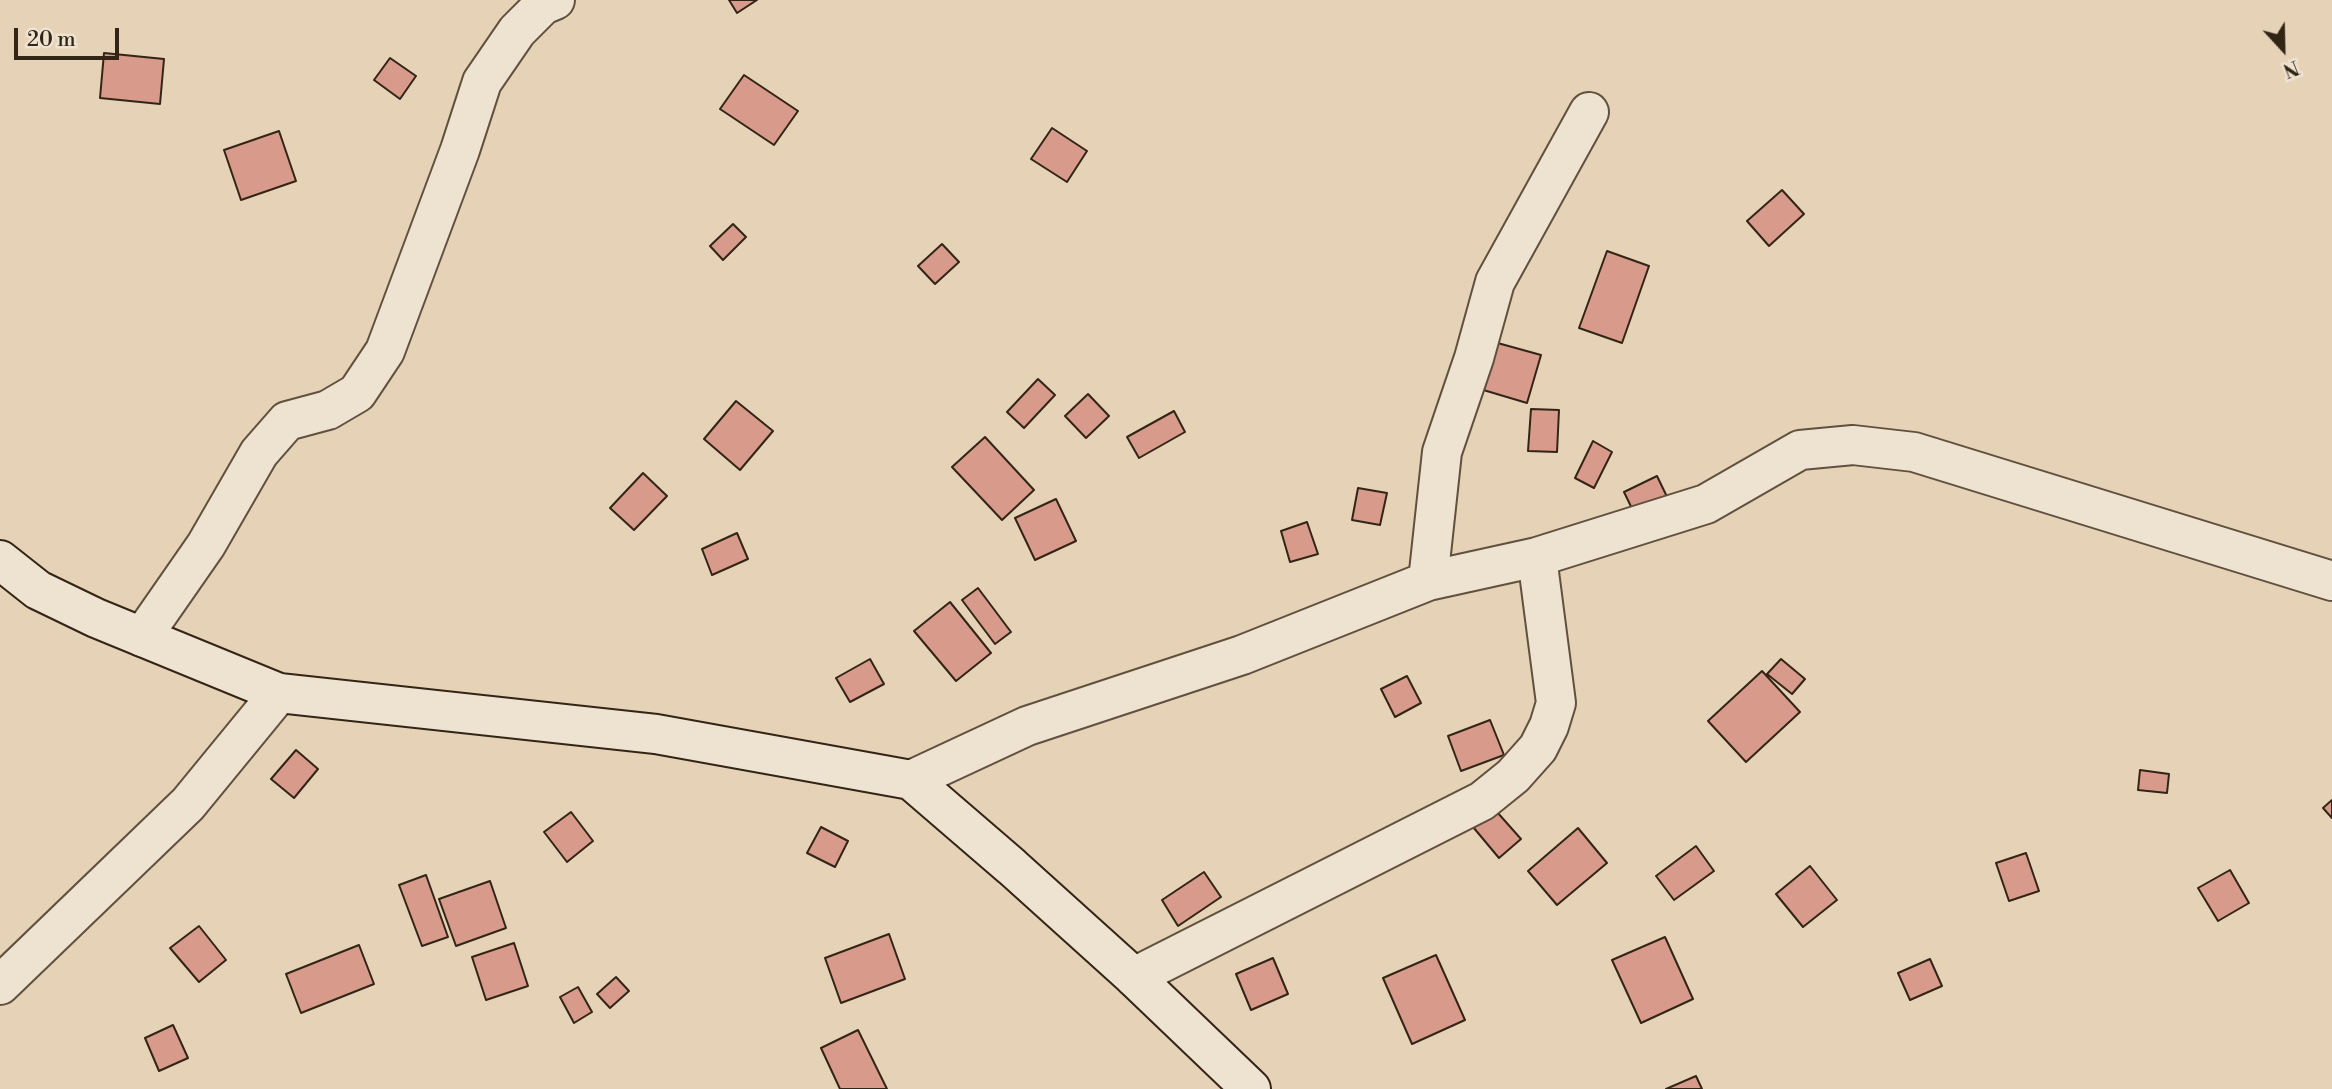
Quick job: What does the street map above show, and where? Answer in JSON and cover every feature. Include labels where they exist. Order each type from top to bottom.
[{"type":"street","points":[[142,637],[206,545],[259,453],[287,421],[328,410],[357,393],[385,351],[460,150],[482,82],[517,31],[543,5],[555,0]]},
{"type":"street","points":[[1428,581],[1442,452],[1474,358],[1495,282],[1589,112]]},
{"type":"street","points":[[911,780],[1027,726],[1242,655],[1428,581],[1537,557],[1706,505],[1800,450],[1853,445],[1914,452],[2332,581]]},
{"type":"street","points":[[1134,977],[1482,801],[1513,776],[1538,748],[1556,703],[1537,557]]},
{"type":"street","points":[[0,560],[38,590],[142,637],[279,693],[656,734],[911,780],[1134,977],[1251,1089]]},
{"type":"street","points":[[0,985],[188,804],[279,693]]},
{"type":"building","points":[[729,0],[757,0],[737,13]]},
{"type":"building","points":[[104,53],[164,59],[160,104],[100,98]]},
{"type":"building","points":[[390,58],[416,76],[400,99],[374,80]]},
{"type":"building","points":[[744,75],[798,111],[774,145],[720,109]]},
{"type":"building","points":[[1052,128],[1087,151],[1067,182],[1031,159]]},
{"type":"building","points":[[279,131],[296,181],[241,200],[224,150]]},
{"type":"building","points":[[1782,190],[1804,214],[1769,246],[1747,221]]},
{"type":"building","points":[[733,224],[746,237],[723,260],[710,246]]},
{"type":"building","points":[[942,244],[959,262],[935,284],[918,266]]},
{"type":"building","points":[[1607,251],[1649,266],[1622,343],[1579,328]]},
{"type":"building","points":[[1494,342],[1541,355],[1527,403],[1480,389]]},
{"type":"building","points":[[1038,379],[1055,395],[1024,428],[1007,412]]},
{"type":"building","points":[[1088,394],[1109,416],[1086,438],[1065,416]]},
{"type":"building","points":[[736,401],[773,431],[740,470],[704,439]]},
{"type":"building","points":[[1531,409],[1559,410],[1557,452],[1528,451]]},
{"type":"building","points":[[1174,411],[1185,432],[1139,458],[1127,437]]},
{"type":"building","points":[[985,437],[1034,490],[1002,520],[952,467]]},
{"type":"building","points":[[1593,441],[1612,452],[1594,488],[1575,478]]},
{"type":"building","points":[[643,473],[667,496],[634,530],[610,508]]},
{"type":"building","points":[[1657,476],[1670,503],[1637,519],[1624,492]]},
{"type":"building","points":[[1358,488],[1387,493],[1380,525],[1352,520]]},
{"type":"building","points":[[1056,499],[1076,541],[1035,560],[1015,518]]},
{"type":"building","points":[[1307,522],[1318,554],[1290,562],[1281,531]]},
{"type":"building","points":[[737,533],[748,559],[712,575],[702,549]]},
{"type":"building","points":[[978,588],[1011,632],[995,644],[962,600]]},
{"type":"building","points":[[950,602],[991,653],[956,681],[914,631]]},
{"type":"building","points":[[870,659],[884,684],[850,702],[836,678]]},
{"type":"building","points":[[1781,659],[1805,679],[1792,694],[1767,674]]},
{"type":"building","points":[[1762,671],[1800,712],[1746,762],[1708,721]]},
{"type":"building","points":[[1407,676],[1421,703],[1395,717],[1381,689]]},
{"type":"building","points":[[1490,720],[1504,755],[1461,771],[1448,736]]},
{"type":"building","points":[[296,750],[318,769],[294,798],[271,779]]},
{"type":"building","points":[[2140,770],[2169,774],[2167,793],[2138,790]]},
{"type":"building","points":[[2332,800],[2332,818],[2323,808]]},
{"type":"building","points":[[1489,803],[1521,839],[1499,858],[1468,821]]},
{"type":"building","points":[[571,812],[593,841],[567,862],[544,832]]},
{"type":"building","points":[[821,827],[848,841],[835,867],[807,853]]},
{"type":"building","points":[[1578,828],[1607,863],[1557,905],[1528,871]]},
{"type":"building","points":[[1696,846],[1714,871],[1674,900],[1656,876]]},
{"type":"building","points":[[2026,853],[2039,891],[2009,901],[1996,863]]},
{"type":"building","points":[[1810,866],[1837,900],[1803,927],[1776,894]]},
{"type":"building","points":[[2230,870],[2249,903],[2218,921],[2198,888]]},
{"type":"building","points":[[1204,872],[1221,897],[1178,926],[1162,900]]},
{"type":"building","points":[[426,875],[448,937],[422,946],[399,885]]},
{"type":"building","points":[[490,881],[506,928],[456,946],[439,899]]},
{"type":"building","points":[[199,926],[226,960],[199,982],[170,948]]},
{"type":"building","points":[[889,934],[905,979],[841,1003],[825,958]]},
{"type":"building","points":[[1665,937],[1693,999],[1641,1023],[1612,960]]},
{"type":"building","points":[[514,943],[528,986],[486,1000],[472,957]]},
{"type":"building","points":[[359,945],[374,984],[301,1013],[286,974]]},
{"type":"building","points":[[1436,955],[1465,1020],[1412,1044],[1383,978]]},
{"type":"building","points":[[1273,958],[1288,994],[1251,1010],[1236,974]]},
{"type":"building","points":[[1930,959],[1942,986],[1910,1000],[1898,973]]},
{"type":"building","points":[[616,977],[629,991],[610,1008],[597,994]]},
{"type":"building","points":[[578,987],[592,1012],[574,1023],[560,997]]},
{"type":"building","points":[[173,1025],[188,1058],[159,1071],[145,1038]]},
{"type":"building","points":[[858,1030],[887,1089],[840,1089],[821,1048]]},
{"type":"building","points":[[1696,1076],[1702,1089],[1666,1089]]}]
